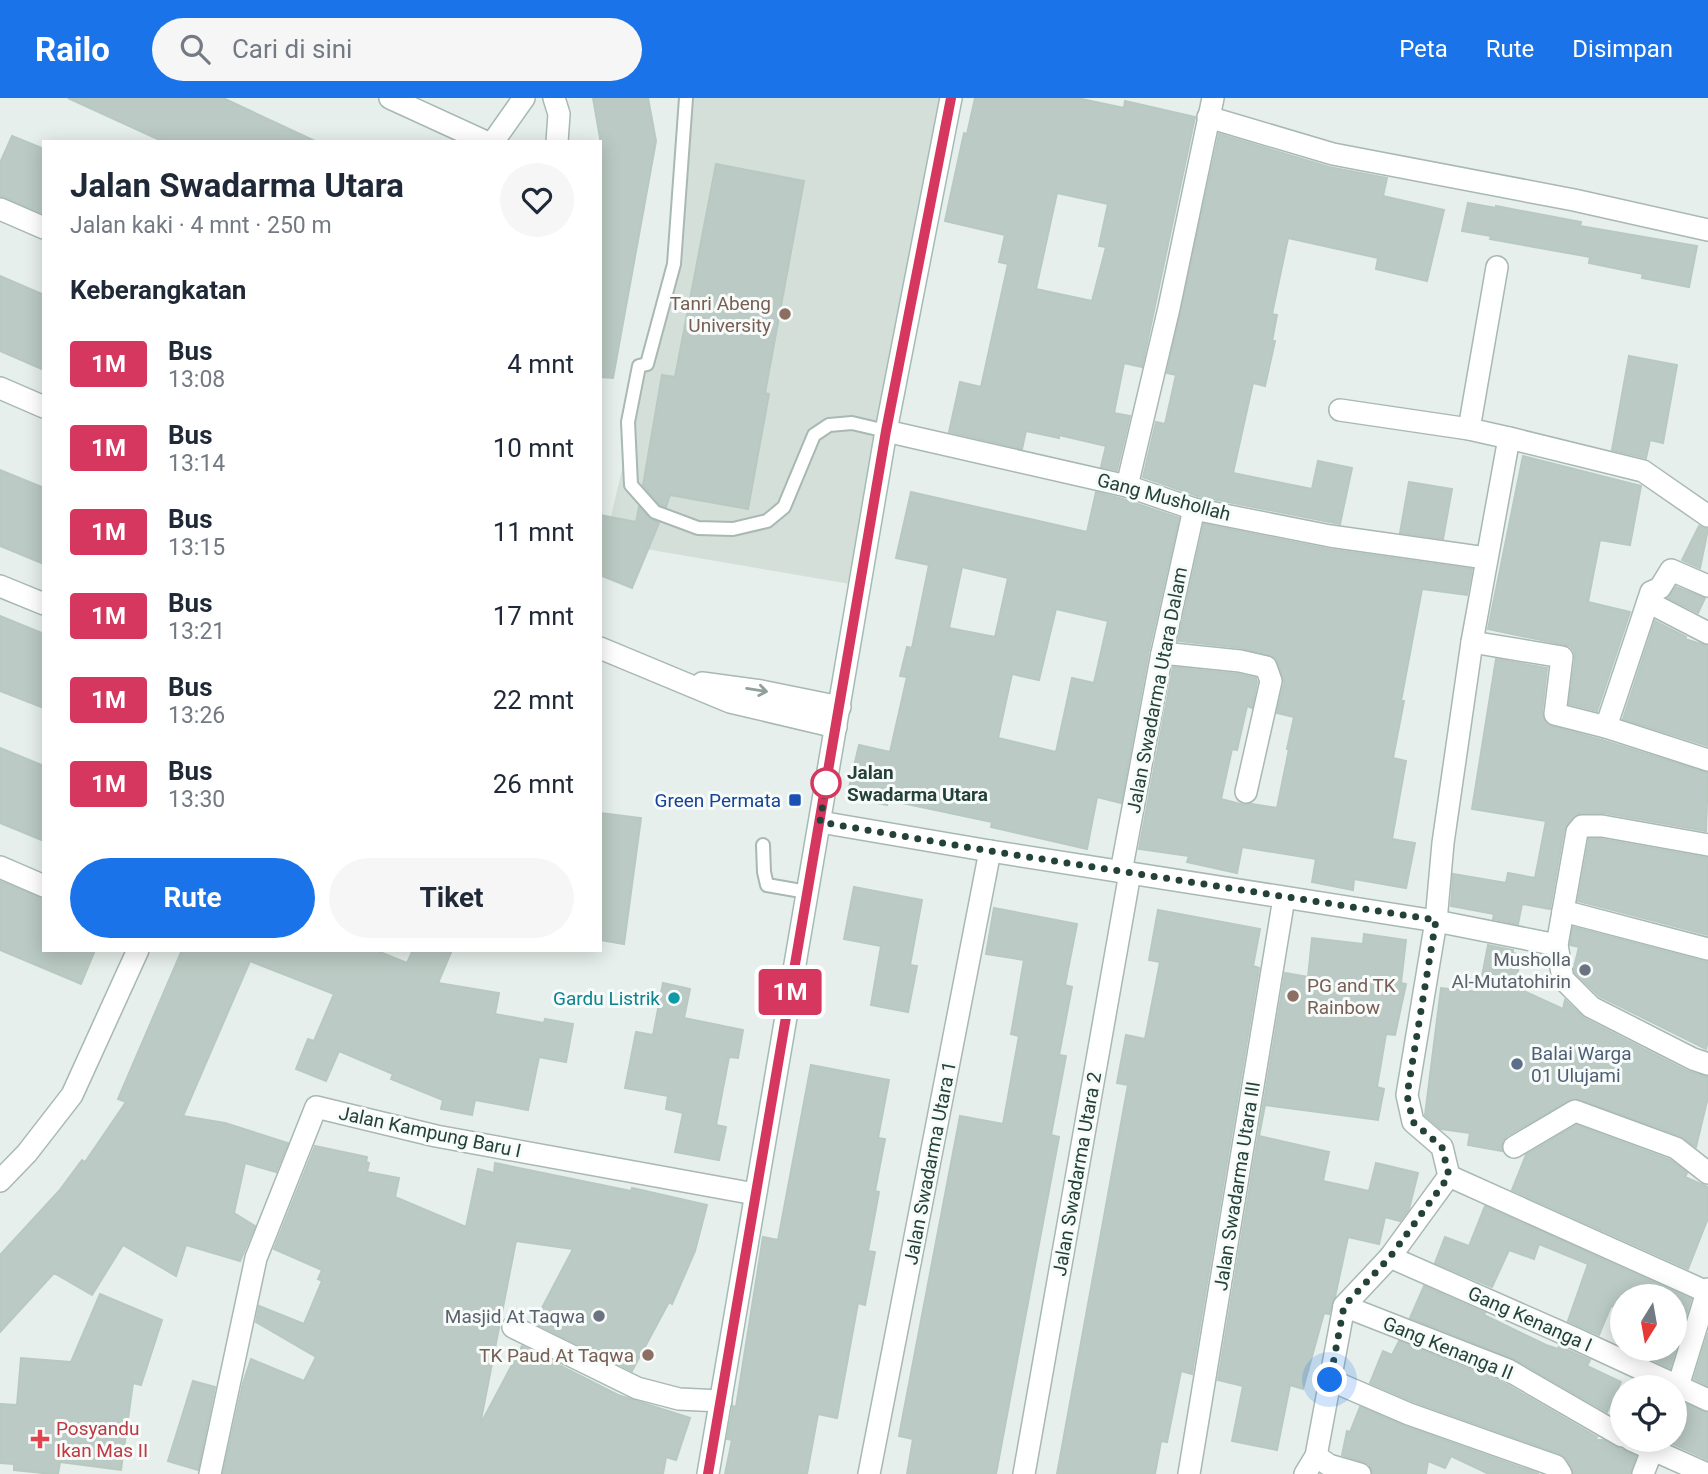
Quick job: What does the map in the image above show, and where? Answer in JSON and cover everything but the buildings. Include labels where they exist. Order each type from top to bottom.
[{"type":"street","points":[[390,98],[482,140]]},
{"type":"street","points":[[494,140],[524,98]]},
{"type":"street","points":[[554,98],[559,114],[557,140]]},
{"type":"street","points":[[708,1474],[886,431],[951,98]]},
{"type":"street","points":[[1127,486],[1169,309],[1210,107],[1333,154],[1574,200],[1708,230]]},
{"type":"street","points":[[0,209],[42,227]]},
{"type":"street","points":[[1469,429],[1497,267]]},
{"type":"street","points":[[0,388],[42,406]]},
{"type":"street","points":[[1340,410],[1469,429],[1643,471],[1708,516]]},
{"type":"street","name":"Gang Mushollah","points":[[886,431],[1127,486],[1194,509],[1330,536],[1486,558]]},
{"type":"street","points":[[1360,1474],[1329,1465],[1310,1465],[1344,1306],[1390,1257],[1449,1176],[1442,1147],[1413,1122],[1407,1095],[1436,920],[1443,843],[1472,642],[1509,438]]},
{"type":"street","name":"Jalan Swadarma Utara Dalam","points":[[1126,873],[1162,653],[1194,509]]},
{"type":"street","points":[[1606,727],[1651,592],[1660,588],[1671,570],[1708,586]]},
{"type":"street","points":[[0,586],[42,603]]},
{"type":"street","points":[[1648,601],[1708,634]]},
{"type":"street","points":[[1472,642],[1562,657],[1555,714],[1606,727],[1708,760]]},
{"type":"street","points":[[602,649],[672,680],[761,691],[838,717]]},
{"type":"street","points":[[1162,653],[1240,661],[1266,667],[1271,681],[1246,792]]},
{"type":"street","points":[[820,822],[1126,873],[1436,920],[1557,944]]},
{"type":"street","points":[[1708,845],[1602,826],[1583,826],[1577,832],[1557,944],[1563,979],[1591,1007],[1708,1064]]},
{"type":"street","name":"Jalan Swadarma Utara 1","points":[[869,1474],[990,851]]},
{"type":"street","points":[[0,867],[42,885]]},
{"type":"street","name":"Jalan Swadarma Utara 2","points":[[1024,1474],[1126,873]]},
{"type":"street","name":"Jalan Swadarma Utara III","points":[[1189,1474],[1284,898]]},
{"type":"street","points":[[1563,911],[1708,949]]},
{"type":"street","points":[[0,1181],[27,1153],[72,1095],[137,952]]},
{"type":"street","name":"Jalan Kampung Baru I","points":[[210,1474],[256,1258],[316,1107],[436,1136],[755,1194]]},
{"type":"street","points":[[1514,1147],[1574,1111],[1676,1148],[1708,1173]]},
{"type":"street","points":[[1449,1176],[1707,1291],[1682,1375]]},
{"type":"street","name":"Gang Kenanga I","points":[[1390,1257],[1574,1338],[1645,1375]]},
{"type":"street","name":"Gang Kenanga II","points":[[1344,1306],[1508,1370],[1610,1429]]},
{"type":"street","points":[[513,1327],[637,1388],[672,1398],[721,1401]]},
{"type":"street","points":[[1330,1380],[1409,1415],[1556,1466],[1561,1474]]},
{"type":"street","name":"Gang Kenanga I","points":[[1687,1395],[1708,1400]]},
{"type":"street","points":[[1643,1474],[1651,1452]]},
{"type":"street","points":[[1667,1452],[1707,1474]]},
{"type":"lane","points":[[686,98],[674,264],[647,364],[639,366],[628,422],[631,485],[655,512],[698,528],[733,530],[767,521],[785,507],[814,435],[829,425],[852,423],[886,431]]},
{"type":"lane","points":[[763,845],[764,872],[768,885],[807,892]]},
{"type":"shaded area","name":"Tanri Abeng University","points":[[686,98],[951,98],[862,586],[605,542],[647,364],[674,264]]},
{"type":"bus line","name":"1M","points":[[708,1474],[886,431],[951,98]]},
{"type":"place","name":"Tanri Abeng University","points":[[785,314]]},
{"type":"place","name":"Jalan Swadarma Utara","points":[[826,783]]},
{"type":"place","name":"Green Permata","points":[[795,800]]},
{"type":"place","name":"Musholla Al-Mutatohirin","points":[[1585,970]]},
{"type":"place","name":"PG and TK Rainbow","points":[[1293,996]]},
{"type":"place","name":"Gardu Listrik","points":[[674,998]]},
{"type":"place","name":"Balai Warga 01 Ulujami","points":[[1517,1064]]},
{"type":"place","name":"Masjid At Taqwa","points":[[599,1316]]},
{"type":"place","name":"TK Paud At Taqwa","points":[[648,1355]]},
{"type":"place","name":"Posyandu Ikan Mas II","points":[[40,1439]]},
{"type":"route","points":[[826,783],[820,822],[1284,898],[1436,920],[1407,1095],[1413,1122],[1442,1147],[1449,1176],[1390,1257],[1344,1306],[1330,1380]]}]
